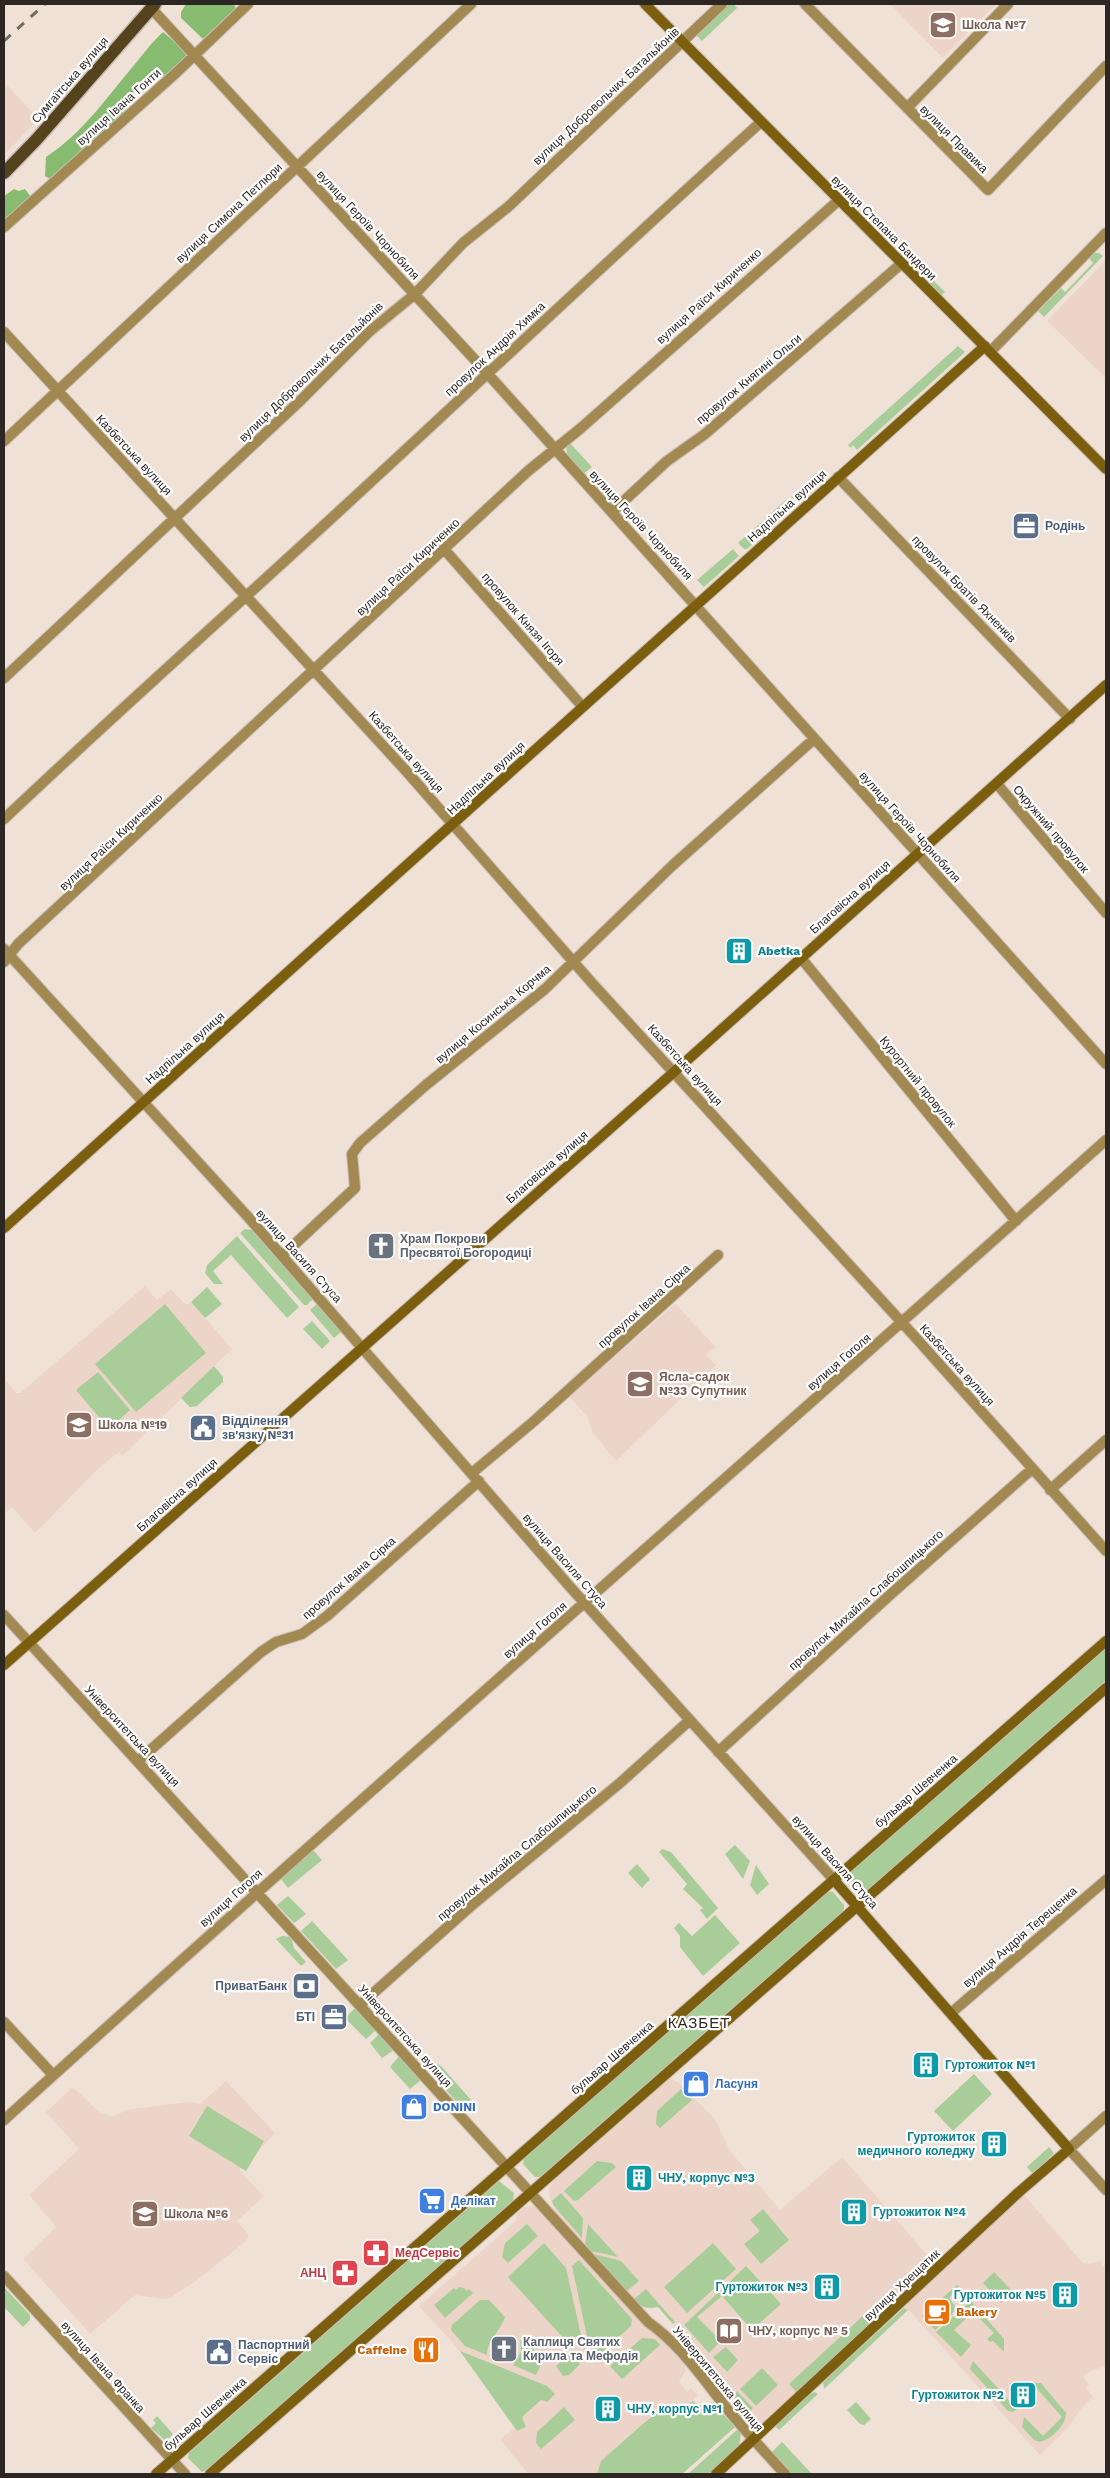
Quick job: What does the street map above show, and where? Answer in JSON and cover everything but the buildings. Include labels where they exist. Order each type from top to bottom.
[{"type":"main road","name":"вулиця Степана Бандери","points":[[645,4],[1106,469]]},
{"type":"main road","name":"Сумгаїтська вулиця","points":[[4,173],[36,140],[152,6]]},
{"type":"main road","name":"Надпільна вулиця","points":[[4,1228],[838,477],[988,349]]},
{"type":"main road","name":"Благовісна вулиця","points":[[4,1665],[362,1346],[674,1072],[1106,685]]},
{"type":"main road","name":"бульвар Шевченка","points":[[156,2474],[1106,1641]]},
{"type":"main road","points":[[210,2474],[1106,1688]]},
{"type":"main road","name":"вулиця Василя Стуса","points":[[834,1880],[1069,2149]]},
{"type":"main road","name":"вулиця Хрещатик","points":[[716,2474],[1019,2192],[1069,2149]]},
{"type":"street","name":"вулиця Івана Гонти","points":[[4,227],[248,4]]},
{"type":"street","name":"вулиця Симона Петлюри","points":[[4,440],[471,4]]},
{"type":"street","name":"вулиця Добровольчих Батальйонів","points":[[4,678],[301,400],[370,331],[415,294],[454,252],[514,202],[722,4]]},
{"type":"street","name":"вулиця Правика","points":[[804,4],[988,190],[1106,66]]},
{"type":"street","points":[[907,108],[1008,4]]},
{"type":"street","name":"вулиця Героїв Чорнобиля","points":[[152,6],[194,55],[487,373],[1106,1064]]},
{"type":"street","name":"провулок Андрія Химка","points":[[246,595],[761,122]]},
{"type":"street","name":"вулиця Раїси Кириченко","points":[[5,955],[554,449],[839,200]]},
{"type":"street","name":"Надпільна вулиця","points":[[988,349],[1106,233]]},
{"type":"street","name":"провулок Княгині Ольги","points":[[612,512],[667,461],[705,434],[902,263]]},
{"type":"street","name":"Казбетська вулиця","points":[[4,332],[315,670],[454,824],[573,961],[1106,1551]]},
{"type":"street","name":"провулок Братів Яхненків","points":[[838,477],[1070,719]]},
{"type":"street","name":"провулок Князя Ігоря","points":[[444,549],[582,706]]},
{"type":"street","points":[[4,819],[129,701],[246,595]]},
{"type":"street","name":"вулиця Косинська Корчма","points":[[282,1256],[354,1188],[352,1157],[355,1147],[426,1085],[545,989],[672,865],[814,739]]},
{"type":"street","name":"Окружний провулок","points":[[997,784],[1106,913]]},
{"type":"street","name":"вулиця Василя Стуса","points":[[5,955],[144,1102],[362,1346],[585,1603],[834,1880]]},
{"type":"street","name":"Курортний провулок","points":[[801,958],[1016,1221]]},
{"type":"street","name":"вулиця Гоголя","points":[[4,2120],[257,1892],[902,1323],[1106,1140]]},
{"type":"street","name":"провулок Івана Сірка","points":[[138,1761],[261,1652],[276,1642],[302,1634],[327,1616],[533,1422],[718,1255]]},
{"type":"street","points":[[1050,1490],[1106,1440]]},
{"type":"street","name":"провулок Михайла Слабошпицького","points":[[718,1752],[891,1594],[1032,1469]]},
{"type":"street","name":"Університетська вулиця","points":[[4,1615],[508,2166],[648,2322],[666,2334],[754,2440],[785,2474]]},
{"type":"street","name":"провулок Михайла Слабошпицького","points":[[360,2005],[464,1912],[620,1783],[690,1720]]},
{"type":"street","name":"вулиця Андрія Терещенка","points":[[951,2013],[1106,1880]]},
{"type":"street","points":[[4,2022],[54,2075]]},
{"type":"street","name":"вулиця Хрещатик","points":[[1069,2149],[1106,2116]]},
{"type":"street","name":"вулиця Василя Стуса","points":[[1069,2149],[1106,2190]]},
{"type":"street","name":"вулиця Івана Франка","points":[[4,2276],[185,2474]]},
{"type":"shaded area","name":"Школа №7","points":[[890,4],[996,4],[943,58]]},
{"type":"shaded area","points":[[8,86],[38,119],[4,155],[4,90]]},
{"type":"shaded area","points":[[1106,260],[1106,378],[1047,321]]},
{"type":"shaded area","name":"Школа №19","points":[[145,1286],[157,1300],[171,1289],[186,1305],[191,1302],[232,1349],[122,1456],[119,1452],[99,1468],[35,1533],[12,1507],[4,1514],[4,1378],[16,1393],[20,1393]]},
{"type":"shaded area","name":"Ясла-садок №33 Супутник","points":[[675,1304],[716,1347],[706,1355],[716,1365],[616,1461],[593,1433],[587,1416],[569,1397]]},
{"type":"shaded area","points":[[670,2078],[679,2083],[715,2119],[730,2151],[780,2210],[842,2157],[935,2264],[757,2428],[750,2428],[736,2412],[734,2392],[658,2307],[647,2308],[640,2305],[555,2211],[550,2200],[549,2188],[554,2180]]},
{"type":"shaded area","name":"Школа №6","points":[[226,2081],[275,2133],[260,2149],[246,2171],[241,2168],[239,2170],[264,2196],[237,2221],[249,2235],[246,2241],[196,2281],[171,2297],[164,2299],[135,2295],[90,2334],[23,2259],[56,2227],[29,2195],[79,2149],[46,2112],[73,2087],[98,2111],[113,2117],[126,2110],[188,2102],[200,2104]]},
{"type":"shaded area","points":[[1024,2195],[1083,2263],[1089,2264],[1101,2261],[1102,2266],[1106,2266],[1106,2366],[1090,2371],[1083,2376],[1089,2384],[1086,2387],[1093,2397],[1081,2409],[1067,2429],[1040,2455],[905,2306]]},
{"type":"shaded area","points":[[533,2206],[540,2209],[646,2328],[660,2336],[683,2362],[686,2371],[679,2381],[687,2392],[691,2388],[698,2395],[693,2400],[699,2406],[734,2427],[682,2474],[528,2474],[500,2439],[515,2428],[460,2351],[419,2306],[516,2221],[517,2213],[525,2207]]},
{"type":"green space","points":[[186,4],[234,4],[236,9],[203,39],[181,18],[181,12]]},
{"type":"green space","points":[[729,4],[734,4],[737,8],[702,41],[696,35]]},
{"type":"green space","points":[[163,32],[184,50],[187,58],[168,73],[130,94],[127,99],[131,105],[122,115],[52,180],[45,176],[46,157],[83,126]]},
{"type":"green space","points":[[14,189],[19,191],[25,189],[31,197],[4,222],[4,196]]},
{"type":"green space","points":[[1095,253],[1103,256],[1044,317],[1038,311],[1061,288],[1065,292],[1093,263],[1089,258]]},
{"type":"green space","points":[[911,258],[945,292],[941,296],[907,262]]},
{"type":"green space","points":[[958,346],[965,352],[857,450],[853,445],[851,448],[848,445]]},
{"type":"green space","points":[[569,442],[592,467],[583,474],[568,455],[567,447]]},
{"type":"green space","points":[[816,473],[823,481],[812,492],[804,498],[795,499],[791,497]]},
{"type":"green space","points":[[599,476],[601,477],[596,483],[600,488],[606,484],[621,499],[613,506],[591,483]]},
{"type":"green space","points":[[787,499],[794,507],[747,549],[744,549],[738,543]]},
{"type":"green space","points":[[733,549],[739,556],[704,587],[697,580]]},
{"type":"green space","points":[[245,1229],[252,1230],[310,1295],[312,1300],[307,1305],[304,1305],[240,1233]]},
{"type":"green space","points":[[237,1236],[299,1307],[287,1318],[231,1255],[213,1271],[223,1284],[214,1284],[205,1273],[207,1265]]},
{"type":"green space","points":[[207,1287],[222,1304],[205,1318],[191,1302]]},
{"type":"green space","points":[[318,1303],[342,1331],[334,1338],[310,1310]]},
{"type":"green space","points":[[165,1304],[206,1353],[136,1412],[95,1364]]},
{"type":"green space","points":[[312,1321],[330,1341],[322,1349],[303,1329]]},
{"type":"green space","points":[[214,1366],[223,1377],[223,1382],[197,1406],[190,1407],[181,1398]]},
{"type":"green space","points":[[98,1372],[130,1410],[109,1429],[76,1390]]},
{"type":"green space","points":[[1106,1648],[1106,1680],[865,1892],[860,1891],[849,1879],[850,1873]]},
{"type":"green space","points":[[735,1845],[750,1861],[743,1879],[725,1854]]},
{"type":"green space","points":[[662,1849],[671,1852],[718,1908],[707,1919],[700,1910],[703,1908],[683,1889],[687,1884],[659,1852]]},
{"type":"green space","points":[[313,1850],[322,1860],[288,1888],[281,1879]]},
{"type":"green space","points":[[637,1864],[650,1879],[642,1888],[628,1873]]},
{"type":"green space","points":[[756,1865],[769,1884],[757,1895],[750,1885]]},
{"type":"green space","points":[[827,1892],[833,1892],[844,1905],[842,1912],[543,2174],[535,2177],[523,2164],[524,2159]]},
{"type":"green space","points":[[288,1896],[306,1914],[294,1923],[277,1905]]},
{"type":"green space","points":[[715,1915],[740,1943],[703,1976],[680,1947],[680,1936],[674,1928],[679,1923],[692,1936]]},
{"type":"green space","points":[[312,1921],[348,1960],[336,1969],[301,1931]]},
{"type":"green space","points":[[282,1936],[291,1937],[294,1948],[306,1962],[301,1966],[276,1939]]},
{"type":"green space","points":[[355,2008],[376,2030],[366,2039],[345,2018]]},
{"type":"green space","points":[[379,2034],[394,2050],[382,2058],[370,2043]]},
{"type":"green space","points":[[399,2056],[421,2080],[410,2089],[390,2067]]},
{"type":"green space","points":[[435,2063],[441,2066],[472,2101],[463,2109],[429,2071]]},
{"type":"green space","points":[[974,2074],[992,2094],[953,2131],[934,2111]]},
{"type":"green space","points":[[681,2089],[692,2100],[660,2128],[656,2124],[657,2111]]},
{"type":"green space","points":[[207,2106],[264,2141],[246,2171],[189,2136]]},
{"type":"green space","points":[[1049,2147],[1054,2153],[1033,2174],[1027,2167]]},
{"type":"green space","points":[[597,2161],[612,2163],[616,2167],[578,2200],[574,2201],[564,2191]]},
{"type":"green space","points":[[499,2181],[514,2193],[513,2201],[206,2470],[202,2472],[188,2458],[189,2453]]},
{"type":"green space","points":[[561,2193],[583,2218],[582,2238],[554,2206],[552,2201]]},
{"type":"green space","points":[[763,2209],[789,2240],[761,2264],[744,2244],[760,2231],[750,2220]]},
{"type":"green space","points":[[527,2224],[538,2236],[508,2263],[502,2257],[505,2243]]},
{"type":"green space","points":[[588,2224],[618,2257],[591,2251],[585,2244]]},
{"type":"green space","points":[[544,2243],[566,2268],[581,2335],[565,2340],[508,2277]]},
{"type":"green space","points":[[713,2243],[736,2269],[687,2313],[664,2287]]},
{"type":"green space","points":[[594,2254],[621,2261],[639,2281],[627,2291]]},
{"type":"green space","points":[[579,2260],[632,2319],[631,2326],[598,2356],[589,2346],[572,2266]]},
{"type":"green space","points":[[746,2266],[781,2304],[752,2330],[722,2296],[697,2317],[721,2341],[709,2353],[684,2325]]},
{"type":"green space","points":[[994,2272],[1013,2292],[1001,2303],[983,2283]]},
{"type":"green space","points":[[957,2285],[959,2287],[949,2298],[957,2309],[935,2330],[922,2316]]},
{"type":"green space","points":[[4,2287],[30,2315],[30,2320],[23,2327],[4,2307]]},
{"type":"green space","points":[[459,2287],[467,2291],[469,2289],[473,2293],[445,2318],[434,2305],[454,2288],[456,2290]]},
{"type":"green space","points":[[646,2289],[675,2322],[673,2324],[658,2307],[644,2307],[634,2299]]},
{"type":"green space","points":[[890,2291],[898,2299],[797,2393],[789,2384]]},
{"type":"green space","points":[[480,2300],[489,2300],[505,2317],[492,2339],[487,2355],[465,2346],[451,2330],[452,2325]]},
{"type":"green space","points":[[971,2301],[1004,2339],[1004,2352],[993,2341],[990,2342],[987,2339],[994,2333],[973,2312],[954,2330],[971,2345],[961,2357],[936,2332]]},
{"type":"green space","points":[[904,2308],[908,2310],[824,2389],[823,2383],[826,2379]]},
{"type":"green space","points":[[524,2338],[543,2360],[536,2375],[513,2365],[521,2352],[520,2341]]},
{"type":"green space","points":[[642,2338],[655,2339],[660,2345],[622,2379],[610,2366]]},
{"type":"green space","points":[[726,2347],[738,2360],[727,2372],[713,2357]]},
{"type":"green space","points":[[460,2351],[547,2386],[555,2394],[547,2402],[541,2400],[522,2417],[526,2427],[517,2431]]},
{"type":"green space","points":[[570,2353],[580,2364],[569,2375],[563,2376],[556,2366]]},
{"type":"green space","points":[[973,2361],[1017,2409],[1013,2412],[1008,2411],[970,2369]]},
{"type":"green space","points":[[762,2368],[778,2385],[756,2406],[740,2389]]},
{"type":"green space","points":[[1032,2383],[1041,2383],[1066,2413],[1064,2422],[1058,2431],[1040,2442],[1034,2440],[1022,2427],[1024,2417],[1043,2436],[1062,2417]]},
{"type":"green space","points":[[737,2391],[753,2408],[742,2419],[735,2409],[735,2394]]},
{"type":"green space","points":[[815,2392],[818,2394],[779,2430],[775,2426],[810,2394]]},
{"type":"green space","points":[[693,2401],[698,2406],[712,2402],[735,2427],[682,2474],[597,2474],[601,2461],[657,2413],[668,2412],[672,2414],[683,2405],[685,2407]]},
{"type":"green space","points":[[856,2402],[871,2419],[864,2425],[860,2424],[847,2410]]},
{"type":"green space","points":[[564,2407],[575,2420],[541,2449],[536,2443],[537,2432]]},
{"type":"green space","points":[[157,2416],[173,2434],[166,2441],[151,2428],[156,2423],[153,2420]]},
{"type":"green space","points":[[738,2429],[741,2433],[739,2446],[708,2474],[688,2474]]},
{"type":"green space","points":[[782,2442],[812,2474],[792,2474],[772,2452]]},
{"type":"railway","points":[[4,41],[45,4]]},
{"type":"place","name":"Школа №7","points":[[943,25]]},
{"type":"place","name":"Родінь","points":[[1026,526]]},
{"type":"place","name":"Abetka","points":[[739,951]]},
{"type":"place","name":"Храм Покрови Пресвятої Богородиці","points":[[381,1246]]},
{"type":"place","name":"Ясла-садок №33 Супутник","points":[[640,1384]]},
{"type":"place","name":"Школа №19","points":[[79,1425]]},
{"type":"place","name":"Відділення зв'язку №31","points":[[203,1428]]},
{"type":"place","name":"ПриватБанк","points":[[306,1986]]},
{"type":"place","name":"БТІ","points":[[334,2017]]},
{"type":"place","name":"Гуртожиток №1","points":[[926,2065]]},
{"type":"place","name":"Ласуня","points":[[696,2084]]},
{"type":"place","name":"DONINI","points":[[414,2107]]},
{"type":"place","name":"Гуртожиток медичного коледжу","points":[[994,2144]]},
{"type":"place","name":"ЧНУ, корпус №3","points":[[639,2178]]},
{"type":"place","name":"Делікат","points":[[432,2201]]},
{"type":"place","name":"Гуртожиток №4","points":[[854,2212]]},
{"type":"place","name":"Школа №6","points":[[145,2214]]},
{"type":"place","name":"МедСервіс","points":[[376,2253]]},
{"type":"place","name":"АНЦ","points":[[345,2273]]},
{"type":"place","name":"Гуртожиток №3","points":[[827,2287]]},
{"type":"place","name":"Гуртожиток №5","points":[[1065,2295]]},
{"type":"place","name":"Bakery","points":[[937,2312]]},
{"type":"place","name":"ЧНУ, корпус № 5","points":[[729,2331]]},
{"type":"place","name":"Каплиця Святих Кирила та Мефодія","points":[[504,2349]]},
{"type":"place","name":"Caffeine","points":[[426,2350]]},
{"type":"place","name":"Паспортний Сервіс","points":[[219,2352]]},
{"type":"place","name":"Гуртожиток №2","points":[[1023,2395]]},
{"type":"place","name":"ЧНУ, корпус №1","points":[[608,2409]]},
{"type":"district","name":"КАЗБЕТ","points":[[699,2023]]}]
